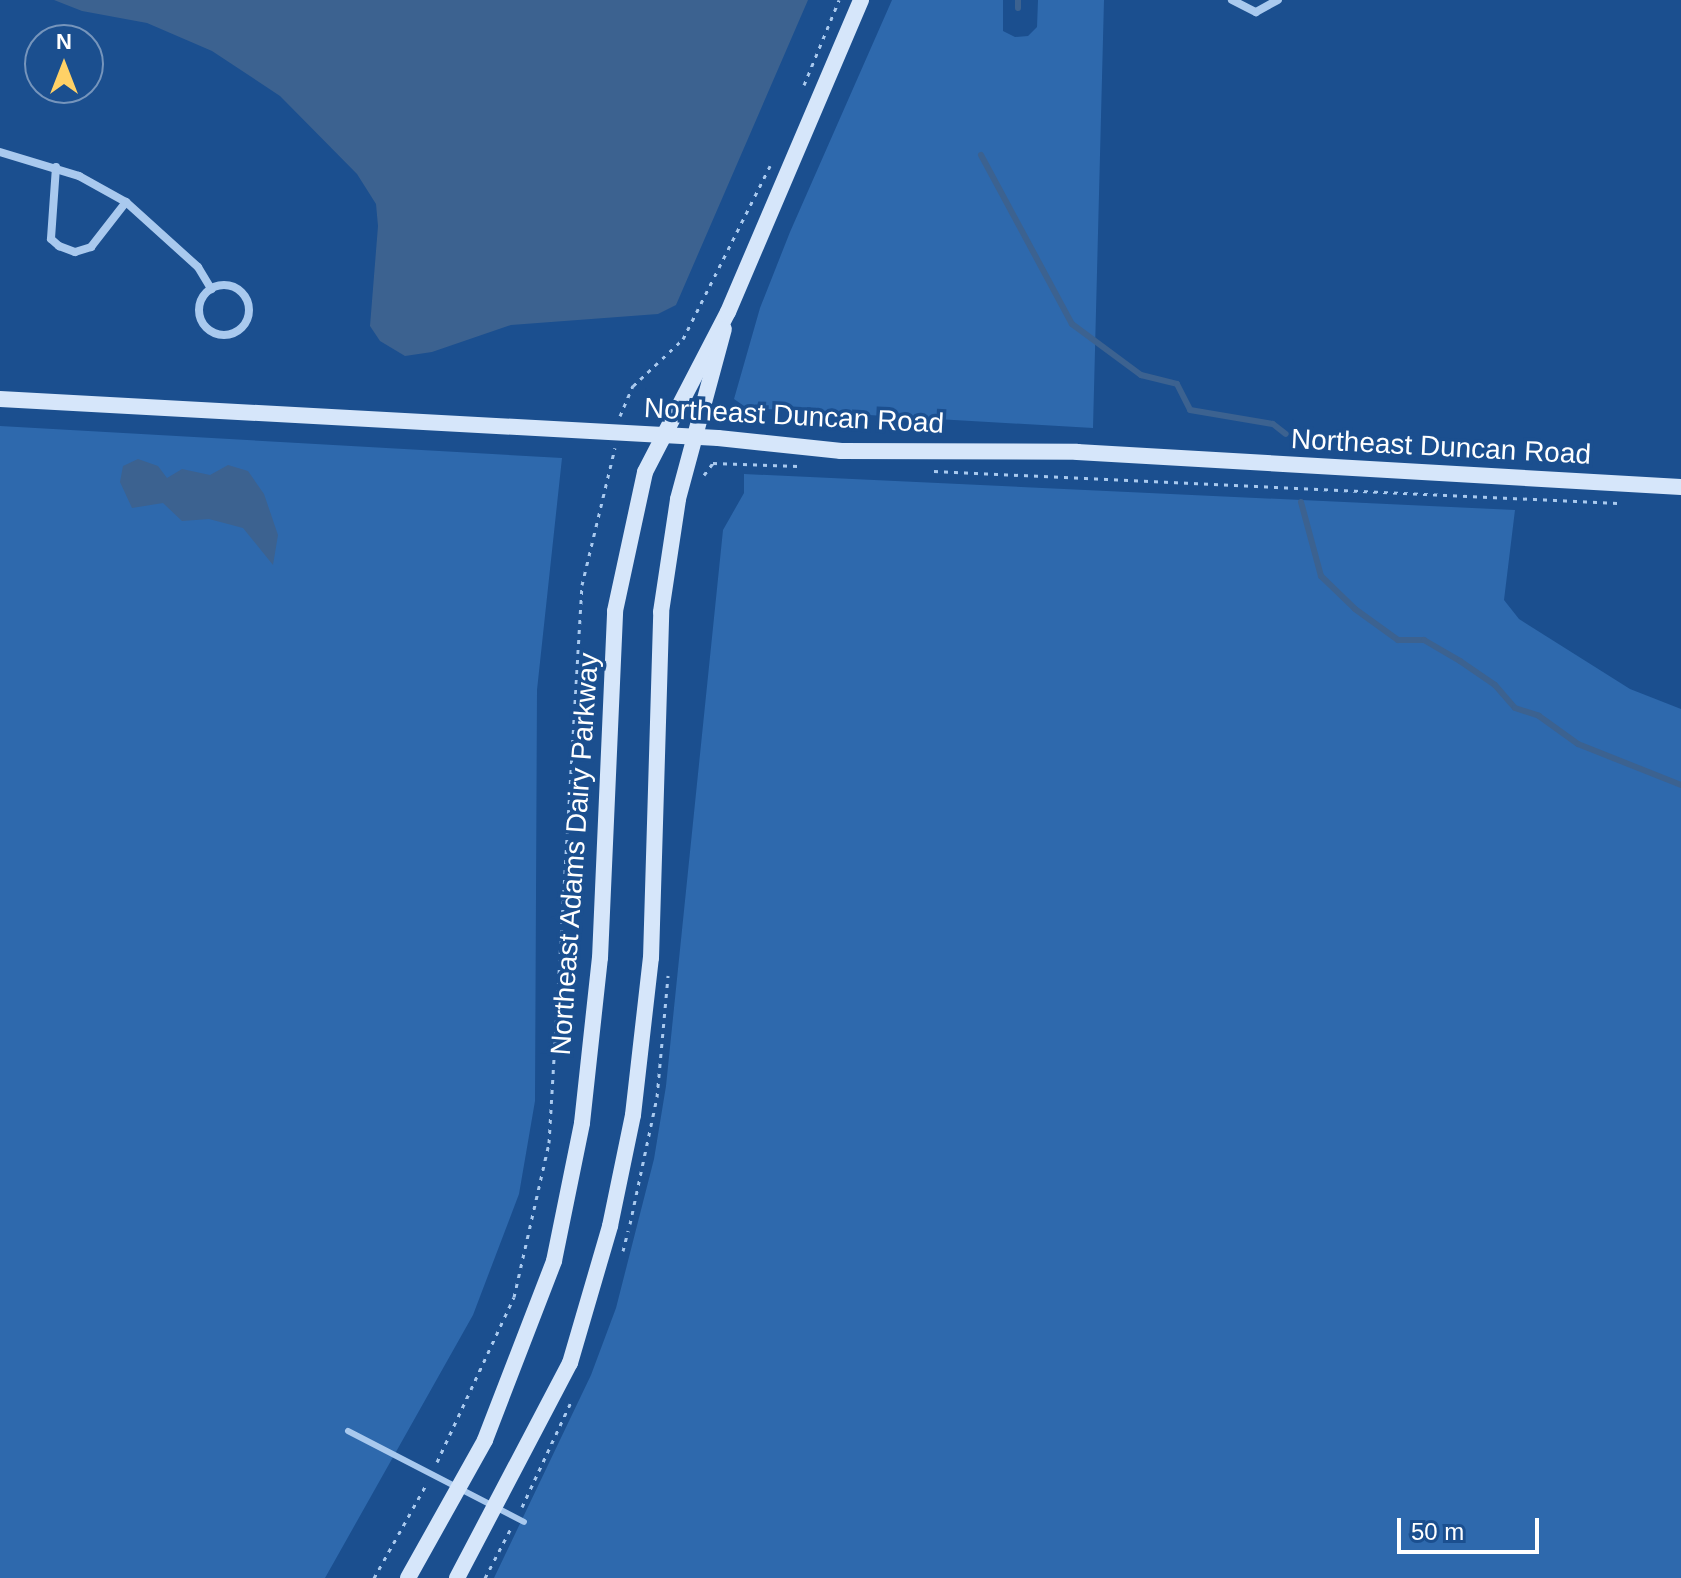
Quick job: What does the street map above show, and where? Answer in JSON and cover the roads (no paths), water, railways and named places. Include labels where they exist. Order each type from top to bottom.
[{"type":"main road","name":"Northeast Adams Dairy Parkway","points":[[408,1578],[485,1440],[554,1261],[582,1123],[600,958],[615,611],[645,472],[728,312],[861,0]]},
{"type":"main road","name":"Northeast Adams Dairy Parkway","points":[[457,1578],[570,1363],[610,1226],[633,1115],[651,958],[661,612],[678,499],[728,312]]},
{"type":"main road","name":"Northeast Duncan Road","points":[[0,399],[693,436],[841,451],[1077,452],[1681,487]]},
{"type":"street","points":[[1232,0],[1256,12],[1278,0]]},
{"type":"street","points":[[0,152],[56,167],[126,202],[198,267],[211,289]]},
{"type":"street","points":[[56,167],[51,239],[59,246],[75,252],[91,247],[126,202]]},
{"type":"street","points":[[227,285],[247,301],[248,317],[238,331],[223,336],[203,324],[200,301],[211,289],[227,285]]},
{"type":"lane","points":[[348,1431],[524,1522]]},
{"type":"waterway","points":[[1018,0],[1018,8]]},
{"type":"waterway","points":[[981,155],[1072,324],[1141,375],[1177,384],[1190,410],[1273,424],[1286,434]]},
{"type":"waterway","points":[[1301,502],[1321,576],[1355,609],[1398,640],[1424,640],[1460,661],[1495,685],[1515,708],[1539,716],[1578,744],[1681,785]]}]
